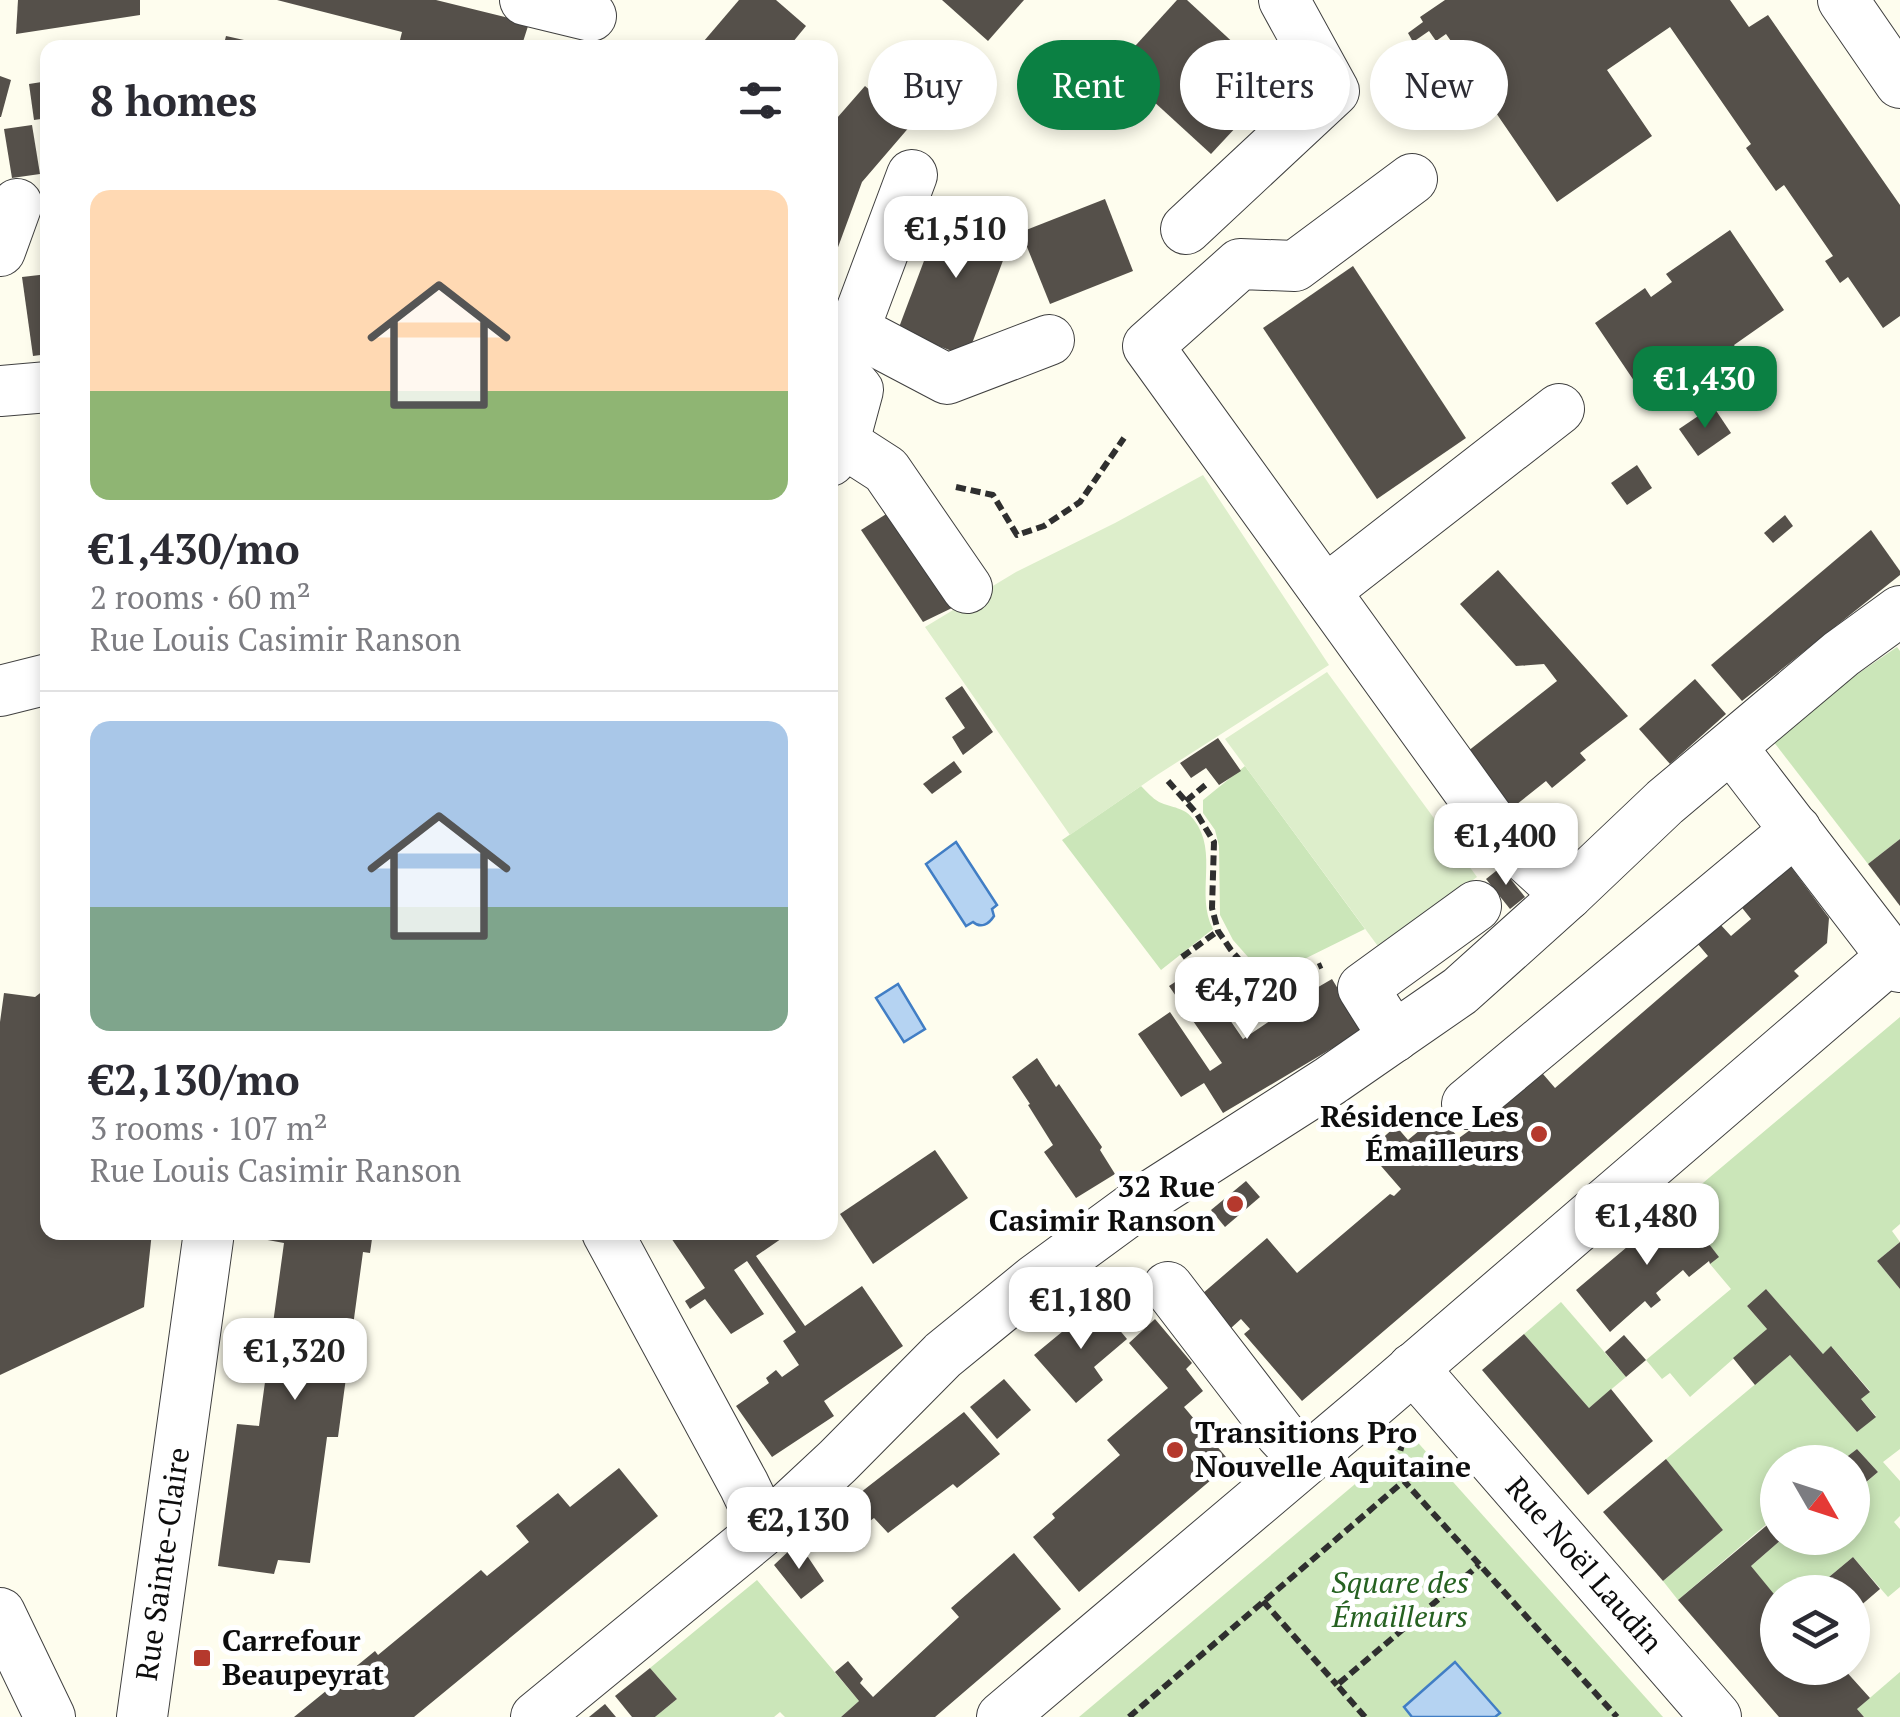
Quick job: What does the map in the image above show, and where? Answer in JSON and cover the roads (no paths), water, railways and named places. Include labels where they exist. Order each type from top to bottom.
[{"type":"street","points":[[525,0],[589,21]]},
{"type":"street","points":[[1186,229],[1334,91],[1284,0]]},
{"type":"street","points":[[1842,0],[1900,83]]},
{"type":"street","points":[[838,445],[848,427],[858,390],[838,344],[912,176]]},
{"type":"street","points":[[1412,179],[1295,266],[1240,264],[1148,346],[1499,833],[1567,896]]},
{"type":"street","points":[[0,251],[17,204]]},
{"type":"street","points":[[838,344],[947,379],[1049,340]]},
{"type":"street","points":[[0,391],[40,388]]},
{"type":"street","points":[[1324,591],[1559,410]]},
{"type":"street","points":[[838,452],[886,470],[967,588]]},
{"type":"street","points":[[536,1717],[764,1529],[838,1461],[942,1355],[1144,1200],[1330,1081],[1460,991],[1666,802],[1841,654],[1900,611]]},
{"type":"street","points":[[0,690],[40,681]]},
{"type":"street","points":[[1002,1717],[1896,962],[1732,748]]},
{"type":"street","points":[[1468,1104],[1796,830]]},
{"type":"street","points":[[1394,1037],[1364,988],[1476,906]]},
{"type":"street","name":"Rue Sainte-Claire","points":[[142,1717],[208,1240]]},
{"type":"street","points":[[611,1240],[764,1529]]},
{"type":"street","points":[[1168,1287],[1305,1460]]},
{"type":"street","name":"Rue Noël Laudin","points":[[1413,1368],[1716,1717]]},
{"type":"street","points":[[0,1613],[50,1717]]},
{"type":"water","points":[[956,842],[997,905],[992,909],[994,916],[985,925],[973,922],[966,926],[926,864]]},
{"type":"water","points":[[898,984],[925,1029],[904,1042],[876,998]]},
{"type":"water","points":[[1455,1662],[1500,1713],[1495,1717],[1412,1717],[1404,1707]]},
{"type":"place","name":"Résidence Les Émailleurs","points":[[1539,1134]]},
{"type":"place","name":"32 Rue Casimir Ranson","points":[[1235,1204]]},
{"type":"place","name":"Transitions Pro Nouvelle Aquitaine","points":[[1175,1450]]},
{"type":"place","name":"Carrefour Beaupeyrat","points":[[202,1658]]},
{"type":"park label","name":"Square des Émailleurs","points":[[1400,1600]]}]
